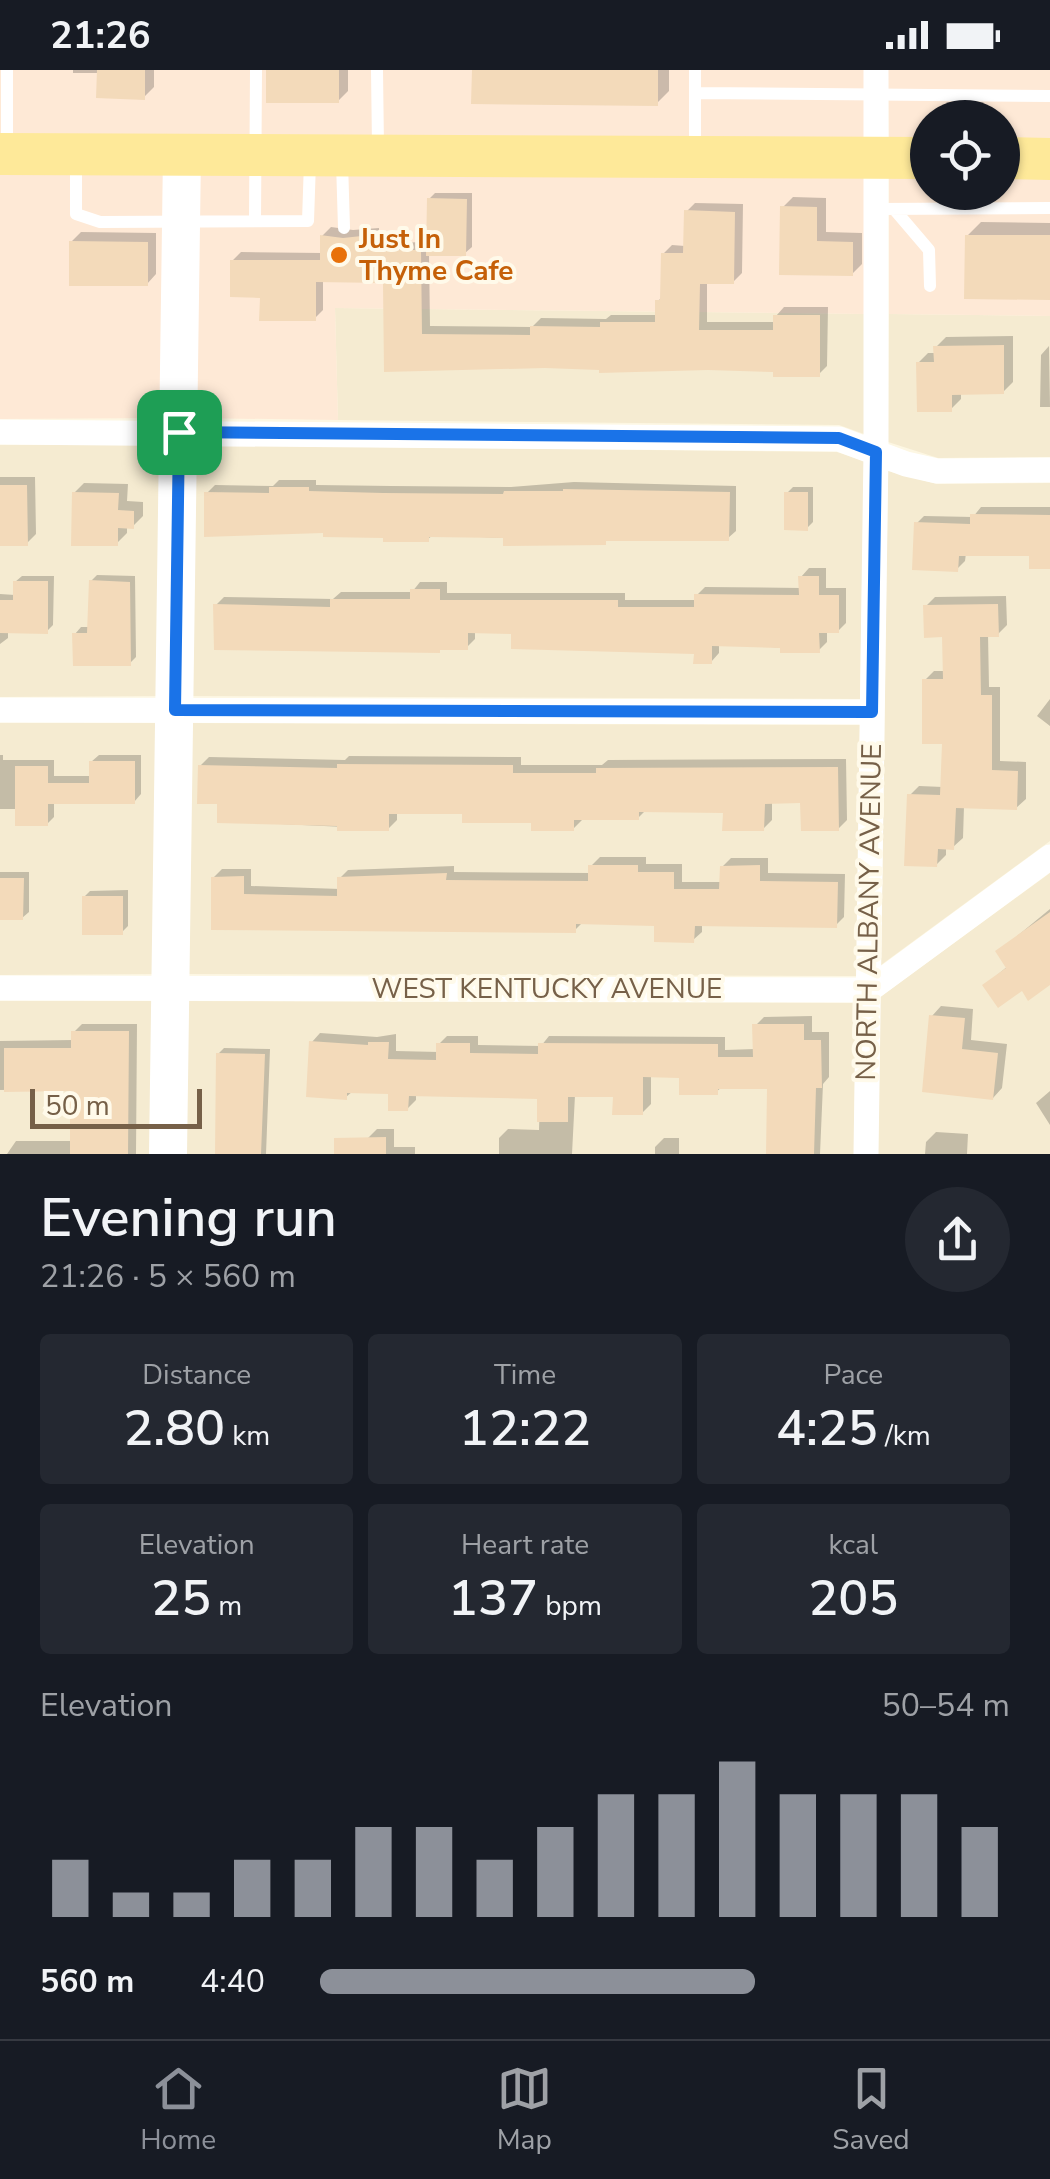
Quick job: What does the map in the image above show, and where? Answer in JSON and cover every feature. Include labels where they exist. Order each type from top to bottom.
[{"type":"main road","points":[[4,154],[910,158]]},
{"type":"main road","points":[[1020,158],[1050,159]]},
{"type":"street","name":"NORTH ALBANY AVENUE","points":[[866,1154],[876,452],[885,208],[877,158],[876,82]]},
{"type":"street","points":[[168,1154],[182,154]]},
{"type":"street","points":[[0,432],[839,438],[906,464],[936,471],[1050,470]]},
{"type":"street","points":[[0,710],[872,712]]},
{"type":"street","points":[[868,990],[1050,857]]},
{"type":"street","name":"WEST KENTUCKY AVENUE","points":[[0,988],[868,990]]},
{"type":"lane","points":[[4,154],[7,70]]},
{"type":"lane","points":[[255,221],[256,70]]},
{"type":"lane","points":[[76,154],[76,214],[100,222],[308,221],[344,155],[377,70]]},
{"type":"lane","points":[[695,70],[695,156]]},
{"type":"lane","points":[[695,93],[876,82],[1050,96]]},
{"type":"lane","points":[[344,155],[344,228]]},
{"type":"lane","points":[[885,208],[1050,208]]},
{"type":"lane","points":[[885,208],[929,250],[930,286]]},
{"type":"shaded area","points":[[0,70],[864,70],[865,144],[0,141]]},
{"type":"shaded area","points":[[888,70],[1050,70],[1050,146],[1020,145],[1020,100],[910,100],[910,144],[889,144]]},
{"type":"shaded area","points":[[0,167],[170,167],[167,418],[0,419]]},
{"type":"shaded area","points":[[194,167],[865,170],[865,314],[335,308],[338,420],[191,418]]},
{"type":"shaded area","points":[[889,171],[910,171],[910,210],[1020,210],[1020,172],[1050,172],[1050,316],[889,314]]},
{"type":"shaded area","points":[[335,308],[865,314],[864,434],[839,425],[338,420]]},
{"type":"shaded area","points":[[889,314],[1050,316],[1050,457],[938,458],[888,442]]},
{"type":"shaded area","points":[[0,445],[167,445],[164,696],[0,697]]},
{"type":"shaded area","points":[[191,445],[837,452],[864,461],[860,699],[187,696]]},
{"type":"shaded area","points":[[888,471],[937,484],[1050,483],[1050,841],[881,965]]},
{"type":"shaded area","points":[[0,723],[163,723],[160,974],[0,975]]},
{"type":"shaded area","points":[[187,723],[860,725],[857,976],[184,974]]},
{"type":"shaded area","points":[[1050,873],[1050,1154],[878,1154],[880,997]]},
{"type":"shaded area","points":[[0,1001],[159,1001],[157,1154],[0,1154]]},
{"type":"shaded area","points":[[183,1001],[856,1003],[854,1154],[180,1154]]},
{"type":"building","points":[[97,70],[145,70],[145,100],[96,98]]},
{"type":"building","points":[[266,70],[339,70],[339,103],[266,103]]},
{"type":"building","points":[[472,70],[658,70],[658,106],[471,104]]},
{"type":"building","points":[[427,198],[467,199],[466,256],[426,256]]},
{"type":"building","points":[[780,206],[817,207],[817,241],[853,242],[853,276],[779,275]]},
{"type":"building","points":[[684,210],[735,212],[734,284],[700,284],[699,330],[773,330],[773,315],[820,315],[820,377],[773,377],[773,372],[599,373],[545,368],[384,372],[383,283],[316,282],[316,321],[259,321],[260,298],[230,297],[230,260],[320,260],[320,235],[371,235],[371,250],[421,250],[422,334],[530,335],[530,326],[600,327],[600,322],[655,322],[655,300],[660,300],[661,253],[683,253]]},
{"type":"building","points":[[965,235],[1050,235],[1050,300],[964,299]]},
{"type":"building","points":[[69,241],[148,242],[148,286],[69,286]]},
{"type":"building","points":[[1004,345],[1004,394],[952,395],[952,412],[917,412],[916,362],[934,362],[933,346]]},
{"type":"building","points":[[0,485],[27,485],[28,546],[0,546]]},
{"type":"building","points":[[269,487],[383,493],[503,494],[563,489],[730,492],[729,541],[503,546],[503,538],[429,537],[429,542],[383,542],[383,538],[323,537],[323,533],[204,537],[204,492],[269,493]]},
{"type":"building","points":[[72,492],[119,493],[118,510],[134,511],[134,529],[118,528],[118,546],[71,546]]},
{"type":"building","points":[[784,492],[808,492],[808,531],[784,530]]},
{"type":"building","points":[[970,514],[1050,515],[1050,569],[1029,569],[1029,556],[959,556],[958,572],[912,570],[914,522],[970,524]]},
{"type":"building","points":[[798,576],[819,576],[819,595],[839,595],[839,633],[819,633],[820,653],[712,646],[712,664],[693,664],[694,654],[511,649],[511,634],[468,633],[468,650],[440,653],[214,650],[213,604],[330,607],[330,599],[410,599],[410,589],[440,589],[440,600],[618,600],[618,607],[694,607],[694,594],[799,595]]},
{"type":"building","points":[[89,580],[130,582],[131,666],[73,666],[72,633],[87,633]]},
{"type":"building","points":[[13,581],[48,581],[48,634],[0,633],[0,600],[13,600]]},
{"type":"building","points":[[998,604],[999,637],[980,637],[981,695],[992,695],[992,770],[1018,771],[1017,810],[956,808],[954,850],[938,849],[937,867],[904,866],[907,794],[940,795],[942,744],[922,744],[922,679],[943,679],[942,637],[924,638],[923,605]]},
{"type":"building","points":[[89,761],[135,761],[135,804],[48,804],[48,826],[15,826],[15,766],[48,766],[48,783],[89,783]]},
{"type":"building","points":[[337,764],[513,765],[513,773],[596,773],[596,768],[838,767],[839,831],[801,831],[800,803],[765,804],[764,831],[722,831],[723,813],[639,812],[639,820],[574,820],[574,831],[531,831],[531,823],[462,823],[462,814],[389,814],[389,831],[337,831],[337,826],[217,823],[217,804],[197,804],[198,765],[337,768]]},
{"type":"building","points":[[588,865],[638,865],[638,872],[674,872],[674,889],[719,889],[720,866],[760,865],[760,881],[838,882],[837,928],[695,926],[694,943],[654,942],[654,926],[576,924],[576,933],[211,930],[211,877],[244,876],[244,894],[337,896],[337,877],[447,873],[446,880],[588,881]]},
{"type":"building","points":[[0,878],[24,878],[23,920],[0,920]]},
{"type":"building","points":[[82,896],[123,896],[123,935],[82,935]]},
{"type":"building","points":[[1050,912],[1050,985],[1028,1001],[1022,991],[998,1008],[982,985],[1006,968],[995,951]]},
{"type":"building","points":[[929,1015],[965,1018],[962,1049],[998,1053],[993,1100],[922,1092]]},
{"type":"building","points":[[752,1024],[804,1024],[804,1040],[821,1040],[822,1088],[816,1088],[814,1154],[766,1154],[767,1089],[718,1089],[718,1095],[679,1095],[679,1078],[643,1077],[643,1115],[612,1115],[613,1097],[568,1097],[568,1122],[537,1122],[537,1099],[409,1096],[408,1111],[388,1111],[388,1094],[347,1093],[347,1100],[306,1097],[309,1041],[368,1045],[389,1042],[388,1059],[436,1060],[436,1043],[470,1043],[470,1053],[538,1054],[538,1043],[718,1044],[718,1057],[753,1057]]},
{"type":"building","points":[[71,1031],[129,1031],[128,1154],[70,1154],[70,1091],[4,1092],[4,1048],[71,1048]]},
{"type":"building","points":[[216,1053],[265,1054],[261,1154],[215,1154]]},
{"type":"building","points":[[386,1137],[386,1154],[334,1154],[334,1138]]},
{"type":"place","name":"Just In Thyme Cafe","points":[[339,255]]},
{"type":"route","points":[[179,432],[839,438],[876,452],[872,712],[175,710],[179,432]]}]
